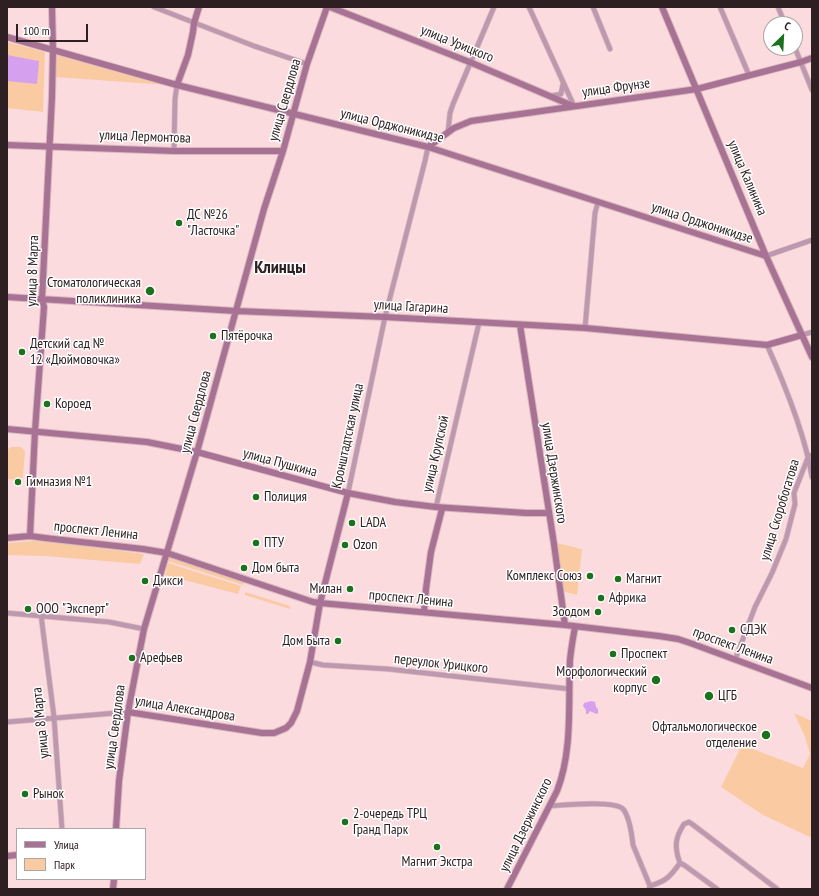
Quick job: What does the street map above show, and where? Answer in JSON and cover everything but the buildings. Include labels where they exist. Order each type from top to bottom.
[{"type":"street","name":"улица 8 Марта","points":[[30,536],[44,307],[42,299],[53,50],[52,7]]},
{"type":"street","points":[[154,7],[307,64]]},
{"type":"street","points":[[174,151],[175,98],[188,55],[194,32],[194,23],[199,7]]},
{"type":"street","name":"улица Свердлова","points":[[116,828],[119,781],[128,712],[144,629],[198,452],[264,209],[283,151],[292,113],[327,7]]},
{"type":"street","name":"улица Урицкого","points":[[330,7],[472,63],[574,106]]},
{"type":"street","points":[[448,132],[450,113],[453,104],[472,63],[494,7]]},
{"type":"street","points":[[529,7],[574,106]]},
{"type":"street","points":[[593,7],[610,49]]},
{"type":"street","name":"улица Калинина","points":[[662,7],[766,256],[812,357]]},
{"type":"street","points":[[720,7],[749,75]]},
{"type":"street","name":"улица Орджоникидзе","points":[[7,37],[178,84],[428,147],[766,256]]},
{"type":"street","points":[[798,56],[812,90]]},
{"type":"street","name":"улица Фрунзе","points":[[428,147],[448,132],[471,121],[697,89],[812,58]]},
{"type":"street","points":[[552,96],[561,94],[563,82]]},
{"type":"street","name":"улица Лермонтова","points":[[7,145],[174,151],[283,151]]},
{"type":"street","name":"Кронштадтская улица","points":[[286,728],[291,723],[297,711],[310,662],[320,603],[348,493],[385,317],[428,147]]},
{"type":"street","points":[[584,328],[595,213],[598,202]]},
{"type":"street","points":[[766,256],[812,240]]},
{"type":"street","name":"улица Гагарина","points":[[7,297],[236,311],[385,317],[584,328],[767,345],[812,332]]},
{"type":"street","name":"улица Крупской","points":[[424,612],[431,552],[442,509],[436,507],[479,323]]},
{"type":"street","name":"улица Дзержинского","points":[[520,324],[565,625]]},
{"type":"street","points":[[767,345],[780,374],[808,455],[812,477]]},
{"type":"street","name":"улица Пушкина","points":[[7,428],[147,442],[198,452],[348,493],[395,502],[436,507],[548,513]]},
{"type":"street","name":"улица Скоробогатова","points":[[735,660],[755,606],[772,573],[786,539],[795,504],[794,493],[808,455]]},
{"type":"street","name":"проспект Ленина","points":[[7,538],[30,536],[143,548],[167,553],[312,602],[565,625],[648,634],[678,639],[812,688]]},
{"type":"street","points":[[7,613],[109,622],[144,629]]},
{"type":"street","name":"улица 8 Марта","points":[[41,615],[54,717],[62,828]]},
{"type":"street","name":"улица Дзержинского","points":[[507,889],[550,806],[564,768],[570,689],[570,659],[575,627]]},
{"type":"street","name":"переулок Урицкого","points":[[310,662],[323,665],[388,669],[570,689]]},
{"type":"street","name":"улица Александрова","points":[[7,722],[128,712],[262,733],[274,733],[286,728]]},
{"type":"street","points":[[550,806],[608,804],[618,806],[623,810],[626,815],[633,845],[649,887],[663,882],[680,863]]},
{"type":"street","points":[[717,889],[680,863],[676,851],[677,835],[684,824],[688,822],[778,889]]},
{"type":"green space","points":[[7,42],[45,52],[43,112],[7,108]]},
{"type":"green space","points":[[56,55],[167,85],[55,77]]},
{"type":"green space","points":[[11,447],[21,447],[25,451],[23,477],[19,480],[7,479],[7,450]]},
{"type":"green space","points":[[33,541],[54,542],[144,554],[140,564],[45,556],[7,555],[7,543]]},
{"type":"green space","points":[[557,543],[582,549],[577,595],[562,591]]},
{"type":"green space","points":[[169,558],[244,581],[243,585],[168,561]]},
{"type":"green space","points":[[168,563],[241,586],[238,594],[165,575]]},
{"type":"green space","points":[[245,592],[290,606],[290,609],[245,595]]},
{"type":"green space","points":[[794,713],[812,721],[812,838],[763,815],[721,787],[742,745],[803,768],[810,754],[805,737]]},
{"type":"shaded area","points":[[7,55],[39,61],[37,84],[7,81]]},
{"type":"shaded area","points":[[591,701],[595,702],[598,709],[598,714],[590,711],[586,714],[586,710],[583,706],[584,703]]},
{"type":"place","name":"ДС №26 \"Ласточка\"","points":[[179,223]]},
{"type":"place","name":"Стоматологическая поликлиника","points":[[150,291]]},
{"type":"place","name":"Пятёрочка","points":[[213,336]]},
{"type":"place","name":"Детский сад № 12 «Дюймовочка»","points":[[22,352]]},
{"type":"place","name":"Короед","points":[[47,404]]},
{"type":"place","name":"Гимназия №1","points":[[18,482]]},
{"type":"place","name":"Полиция","points":[[256,497]]},
{"type":"place","name":"LADA","points":[[352,523]]},
{"type":"place","name":"ПТУ","points":[[256,543]]},
{"type":"place","name":"Ozon","points":[[345,545]]},
{"type":"place","name":"Дом быта","points":[[244,568]]},
{"type":"place","name":"Комплекс Союз","points":[[590,576]]},
{"type":"place","name":"Магнит","points":[[618,579]]},
{"type":"place","name":"Дикси","points":[[145,581]]},
{"type":"place","name":"Милан","points":[[350,589]]},
{"type":"place","name":"Африка","points":[[601,598]]},
{"type":"place","name":"ООО \"Эксперт\"","points":[[28,609]]},
{"type":"place","name":"Зоодом","points":[[598,612]]},
{"type":"place","name":"СДЭК","points":[[732,630]]},
{"type":"place","name":"Дом Быта","points":[[338,641]]},
{"type":"place","name":"Проспект","points":[[613,654]]},
{"type":"place","name":"Арефьев","points":[[132,658]]},
{"type":"place","name":"Морфологический корпус","points":[[656,680]]},
{"type":"place","name":"ЦГБ","points":[[709,696]]},
{"type":"place","name":"Офтальмологическое отделение","points":[[766,735]]},
{"type":"place","name":"Рынок","points":[[25,794]]},
{"type":"place","name":"2-очередь ТРЦ Гранд Парк","points":[[345,822]]},
{"type":"place","name":"Магнит Экстра","points":[[437,847]]},
{"type":"district","name":"Клинцы","points":[[280,268]]}]
